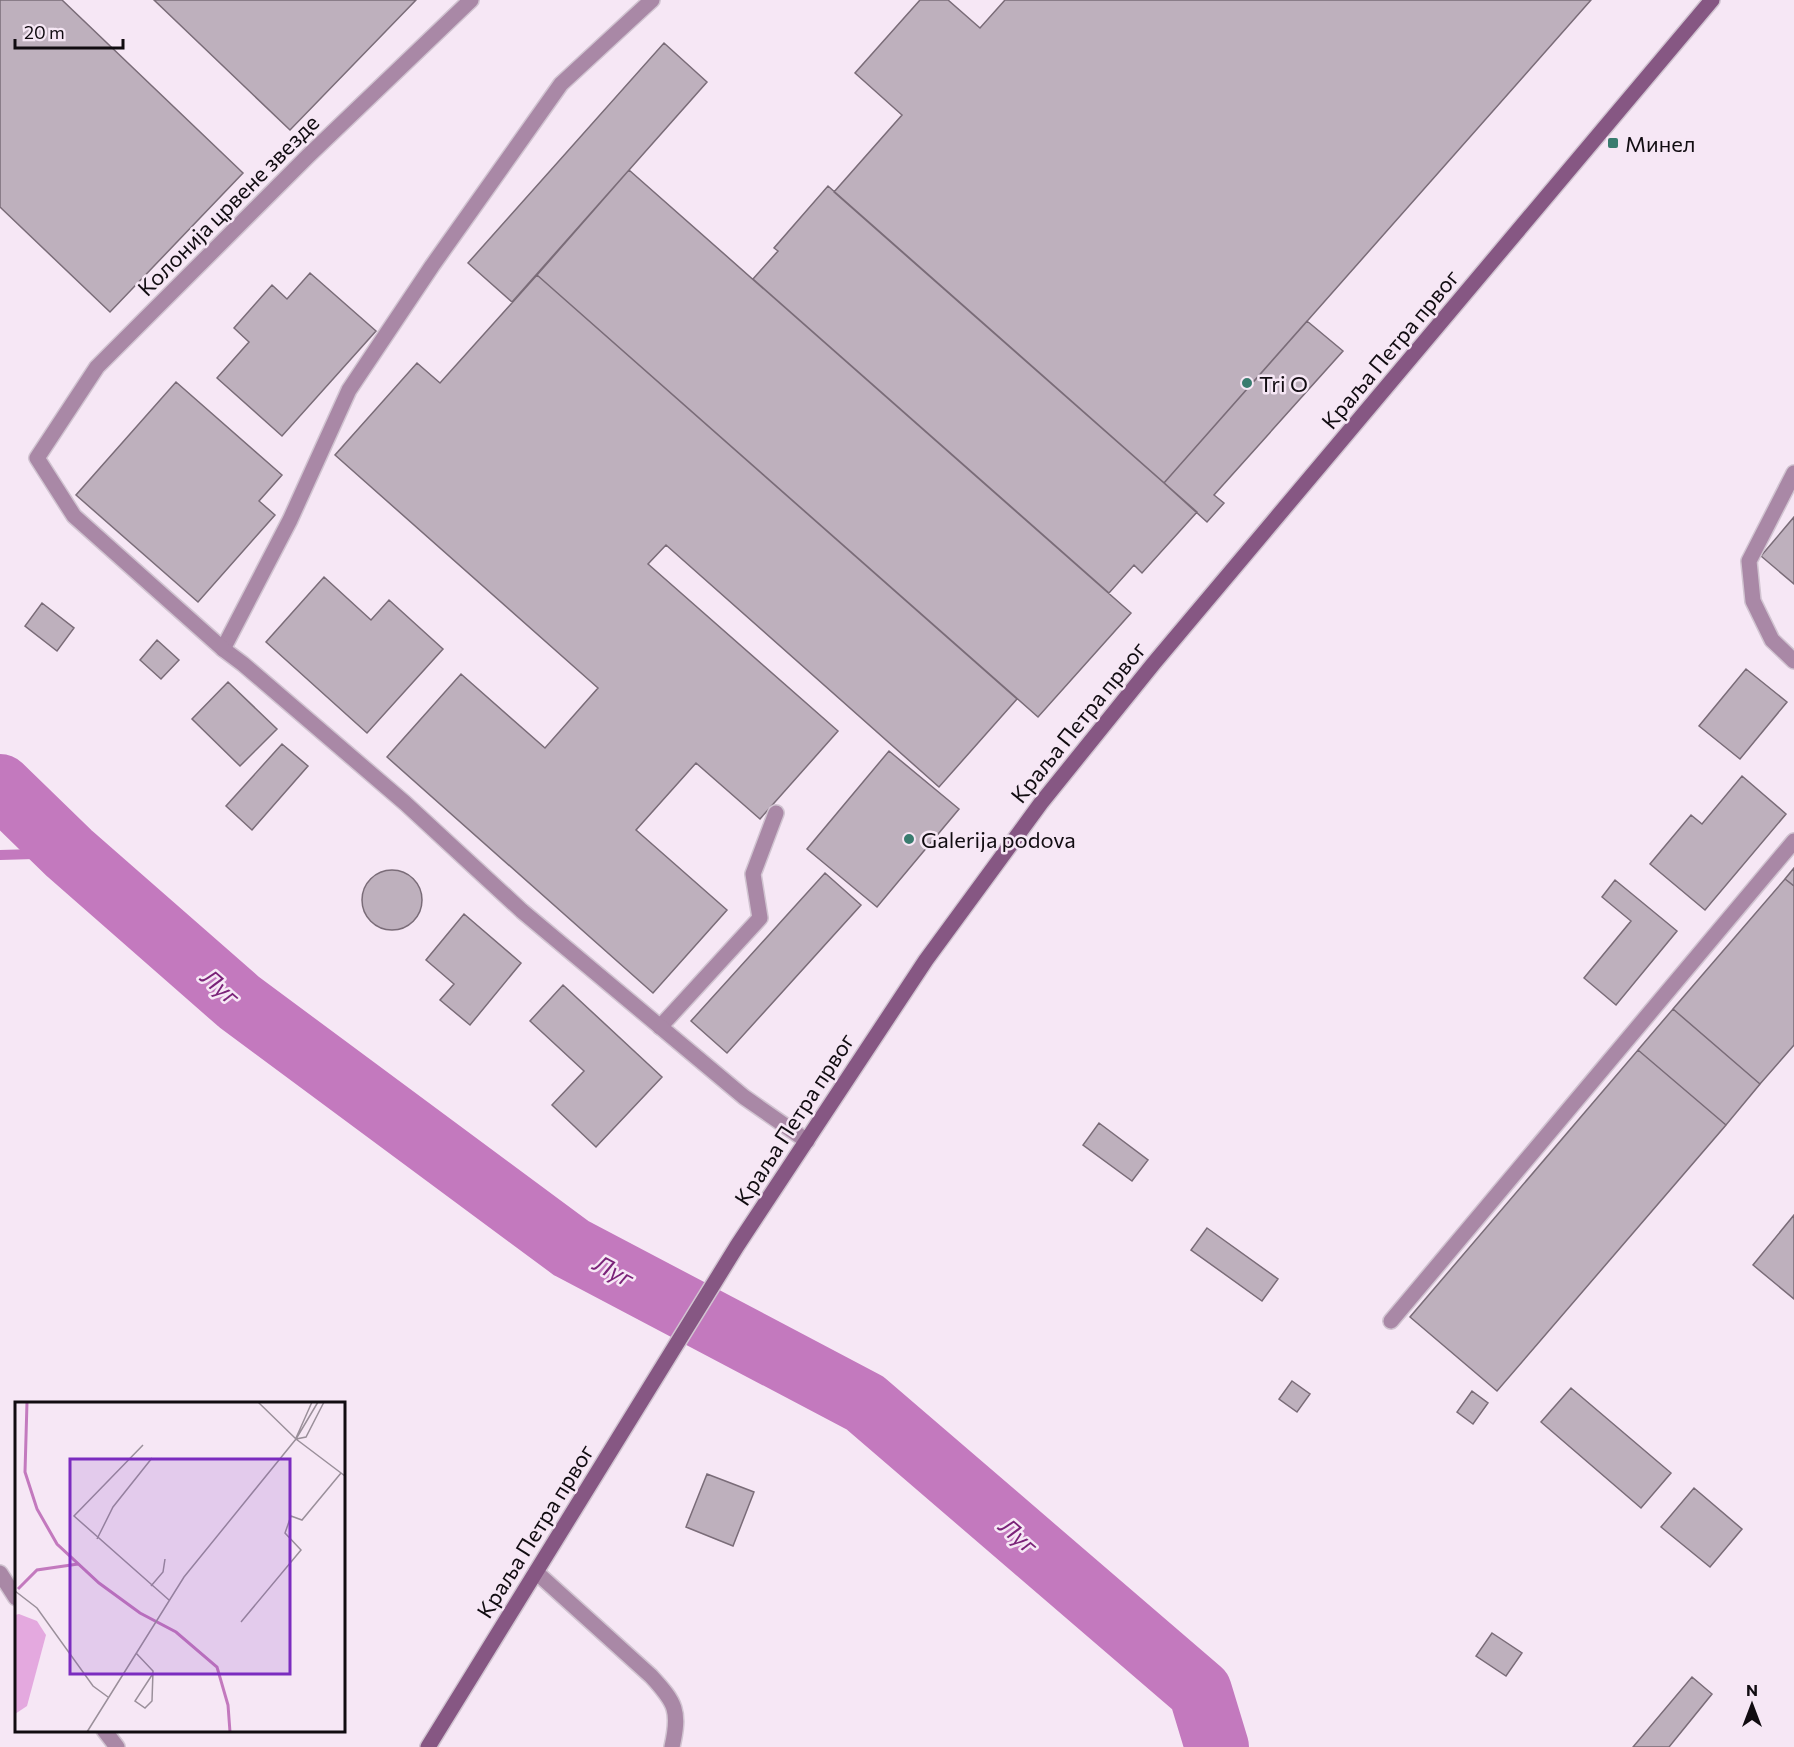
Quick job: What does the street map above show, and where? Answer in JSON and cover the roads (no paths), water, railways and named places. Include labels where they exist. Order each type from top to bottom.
[{"type":"main road","name":"Краља Петра првог","points":[[429,1747],[737,1246],[926,960],[1066,771],[1161,654],[1712,0]]},
{"type":"street","name":"Колонија црвене звезде","points":[[223,650],[74,516],[37,458],[97,367],[308,156],[471,0]]},
{"type":"street","points":[[652,0],[561,84],[355,380],[290,520],[223,650],[243,664],[405,803],[522,911],[744,1096],[807,1141]]},
{"type":"street","points":[[1794,473],[1749,561],[1753,601],[1772,640],[1794,661]]},
{"type":"street","points":[[660,1027],[760,918],[753,874],[776,813]]},
{"type":"street","points":[[1391,1321],[1794,841]]},
{"type":"street","points":[[536,1572],[643,1668],[668,1694],[675,1707],[678,1723],[672,1747]]},
{"type":"street","points":[[0,1573],[15,1596]]},
{"type":"street","points":[[105,1732],[117,1747]]},
{"type":"waterway","name":"Луг","points":[[0,786],[69,853],[239,1002],[571,1248],[865,1403],[1200,1691],[1217,1747]]},
{"type":"waterway","points":[[0,855],[69,853]]},
{"type":"place","name":"Минел","points":[[1613,143]]},
{"type":"place","name":"Tri O","points":[[1247,383]]},
{"type":"place","name":"Galerija podova","points":[[909,839]]}]
